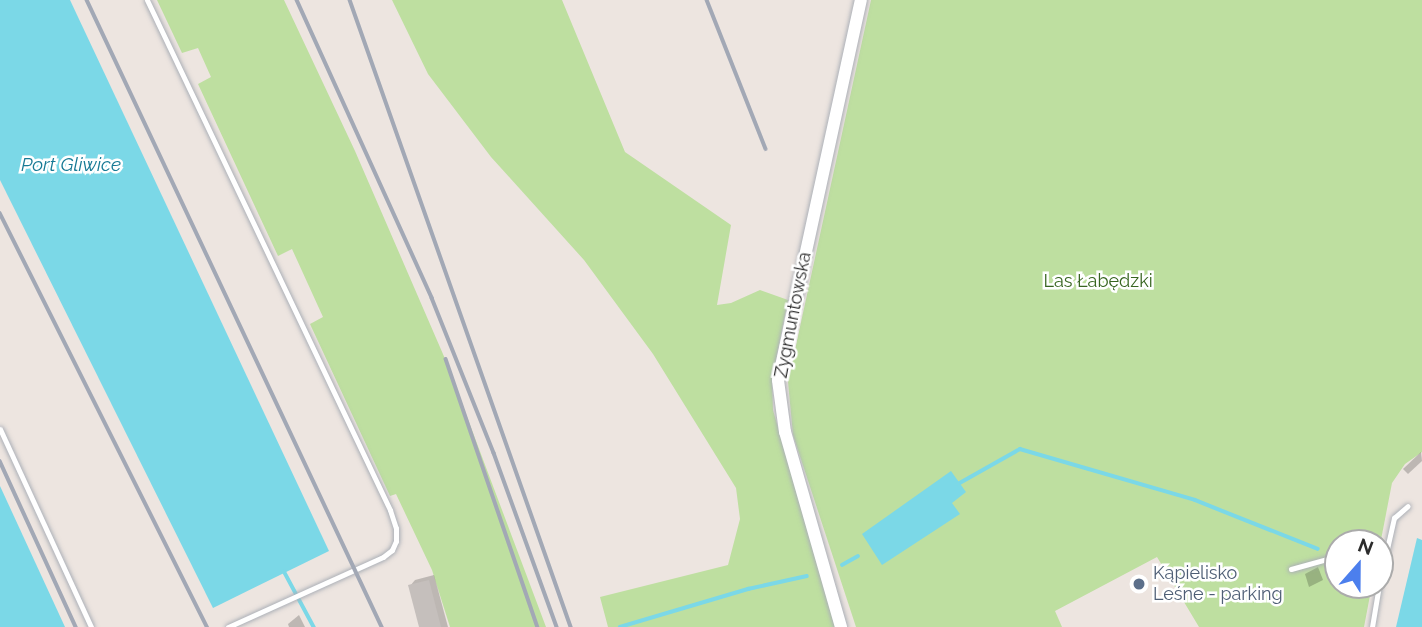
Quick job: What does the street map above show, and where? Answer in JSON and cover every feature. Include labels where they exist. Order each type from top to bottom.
[{"type":"street","name":"Zygmuntowska","points":[[841,627],[785,432],[778,380],[861,0]]},
{"type":"lane","points":[[147,0],[396,528],[396,541],[392,550],[383,557],[228,627]]},
{"type":"lane","points":[[0,429],[92,627]]},
{"type":"lane","points":[[1391,529],[1394,518],[1408,506]]},
{"type":"lane","points":[[1291,569],[1324,560]]},
{"type":"lane","points":[[1372,627],[1377,599]]},
{"type":"green space","points":[[157,0],[284,0],[355,151],[446,361],[546,627],[450,627],[432,570],[396,494],[390,496],[310,324],[323,317],[292,249],[278,256],[198,84],[211,77],[198,48],[182,53]]},
{"type":"green space","points":[[392,0],[562,0],[625,152],[731,225],[717,305],[731,303],[760,290],[788,300],[772,379],[773,410],[835,627],[608,627],[600,597],[728,565],[740,519],[736,488],[653,354],[584,260],[491,157],[428,74]]},
{"type":"green space","name":"Las Łabędzki","points":[[871,0],[1422,0],[1422,452],[1405,464],[1392,483],[1383,529],[1324,529],[1324,599],[1369,599],[1364,627],[1199,627],[1157,557],[1055,611],[1062,627],[856,627],[793,435],[788,382]]},
{"type":"water","name":"Port Gliwice","points":[[0,0],[70,0],[329,551],[213,608],[0,180]]},
{"type":"water","points":[[951,471],[966,492],[952,503],[960,514],[882,565],[862,534]]},
{"type":"water","points":[[0,486],[65,627],[0,627]]},
{"type":"water","points":[[1417,538],[1422,540],[1422,627],[1396,627]]},
{"type":"building","points":[[429,580],[441,627],[419,627],[408,585]]},
{"type":"waterway","points":[[958,484],[1020,449],[1195,500],[1318,549]]},
{"type":"waterway","points":[[842,565],[858,556]]},
{"type":"waterway","points":[[284,571],[314,627]]},
{"type":"waterway","points":[[620,627],[748,589],[807,576]]},
{"type":"railway","points":[[87,0],[382,627]]},
{"type":"railway","points":[[297,0],[432,298],[494,453],[557,627]]},
{"type":"railway","points":[[350,0],[571,627]]},
{"type":"railway","points":[[707,0],[766,149]]},
{"type":"railway","points":[[0,213],[207,627]]},
{"type":"railway","points":[[446,359],[538,627]]},
{"type":"railway","points":[[0,461],[76,627]]},
{"type":"place","name":"Kąpielisko Leśne - parking","points":[[1139,584]]}]
